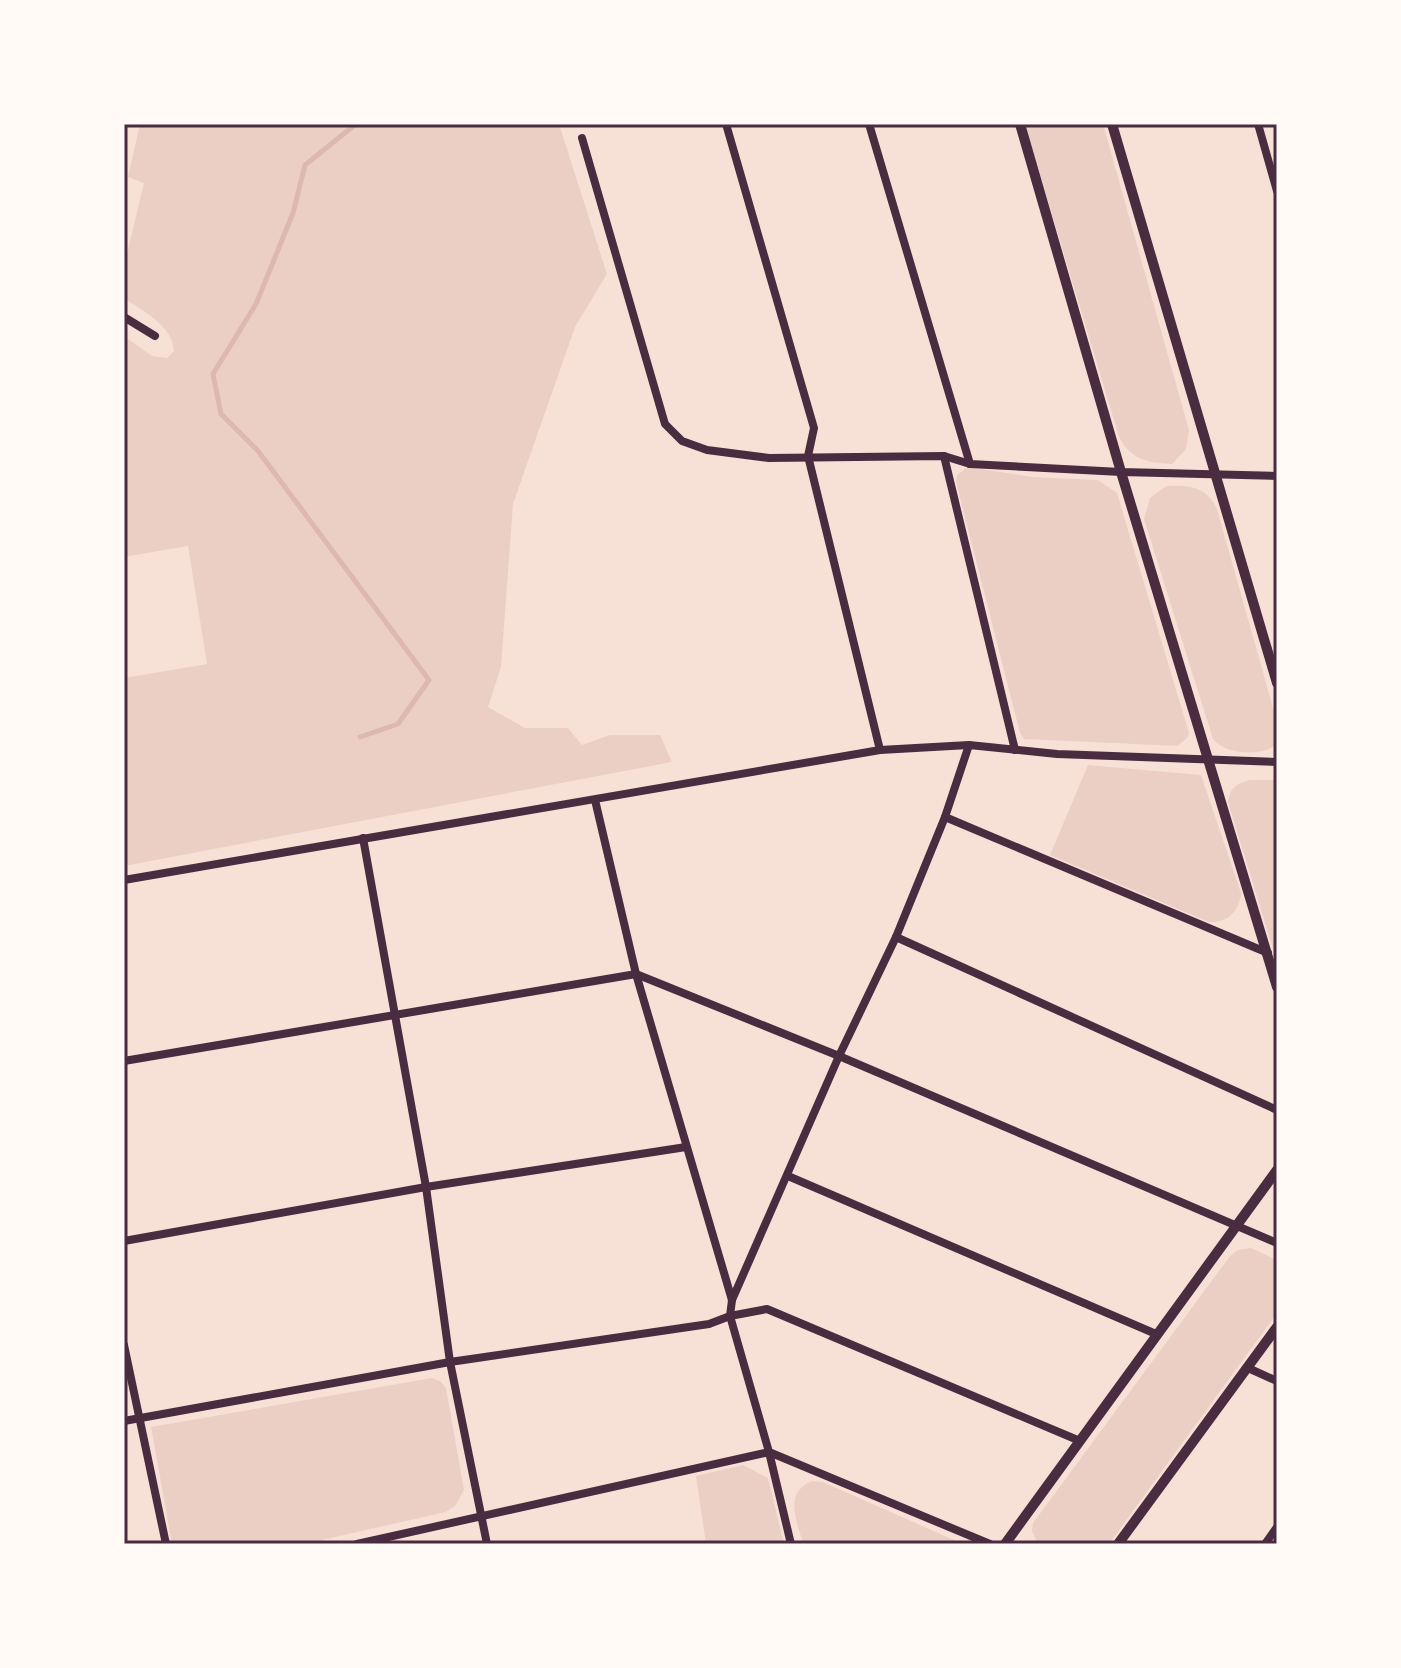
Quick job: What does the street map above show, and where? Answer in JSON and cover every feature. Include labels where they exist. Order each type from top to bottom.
[{"type":"street","points":[[726,124],[814,428],[808,456],[880,750]]},
{"type":"street","points":[[869,124],[970,464]]},
{"type":"street","points":[[1020,124],[1121,472],[1277,987]]},
{"type":"street","points":[[1112,124],[1277,683]]},
{"type":"street","points":[[1258,124],[1277,191]]},
{"type":"street","points":[[582,138],[665,424],[682,441],[707,450],[769,458],[944,456],[970,464],[1277,476]]},
{"type":"street","points":[[124,317],[155,336]]},
{"type":"street","points":[[944,456],[1015,750]]},
{"type":"street","points":[[791,1544],[769,1452],[730,1316],[732,1300],[839,1056],[896,937],[945,817],[969,745]]},
{"type":"street","points":[[124,880],[880,750],[969,745],[1015,750],[1277,762]]},
{"type":"street","points":[[595,800],[636,974],[732,1300]]},
{"type":"street","points":[[945,817],[1269,954]]},
{"type":"street","points":[[363,838],[426,1187],[450,1362],[487,1544]]},
{"type":"street","points":[[896,937],[1277,1110]]},
{"type":"street","points":[[124,1061],[636,974],[839,1056],[1277,1243]]},
{"type":"street","points":[[124,1241],[426,1187],[686,1147]]},
{"type":"street","points":[[1005,1544],[1277,1170]]},
{"type":"street","points":[[788,1176],[1156,1334]]},
{"type":"street","points":[[124,1421],[450,1362],[709,1324],[730,1316],[767,1309],[1080,1441]]},
{"type":"street","points":[[1118,1544],[1277,1327]]},
{"type":"street","points":[[124,1345],[166,1544]]},
{"type":"street","points":[[1248,1368],[1277,1381]]},
{"type":"street","points":[[357,1544],[769,1452],[990,1544]]},
{"type":"street","points":[[1265,1544],[1277,1527]]},
{"type":"shaded area","points":[[140,124],[559,124],[607,274],[575,327],[513,504],[501,667],[488,707],[525,728],[568,728],[582,745],[610,735],[660,735],[672,762],[124,866],[124,678],[207,664],[188,546],[124,557],[124,336],[152,356],[167,358],[174,351],[163,326],[124,298],[124,266],[144,183],[128,177]]},
{"type":"shaded area","points":[[1025,124],[1103,124],[1189,430],[1186,449],[1172,464],[1141,459],[1129,451],[1119,437]]},
{"type":"shaded area","points":[[968,467],[1032,477],[1098,480],[1117,493],[1189,733],[1178,746],[1024,739],[956,482],[957,475]]},
{"type":"shaded area","points":[[1166,486],[1196,488],[1213,501],[1217,509],[1277,722],[1277,744],[1270,748],[1254,752],[1235,751],[1213,739],[1144,519],[1150,498]]},
{"type":"shaded area","points":[[1088,765],[1201,775],[1241,893],[1231,915],[1221,921],[1209,922],[1050,855]]},
{"type":"shaded area","points":[[1251,780],[1277,780],[1277,962],[1228,802],[1235,786]]},
{"type":"shaded area","points":[[1251,1248],[1277,1260],[1277,1313],[1109,1544],[1038,1544],[1032,1531],[1033,1523],[1230,1256],[1238,1250]]},
{"type":"shaded area","points":[[432,1378],[446,1388],[464,1490],[455,1506],[446,1512],[304,1544],[172,1544],[151,1427]]},
{"type":"shaded area","points":[[743,1465],[768,1478],[784,1544],[706,1544],[696,1476]]},
{"type":"shaded area","points":[[812,1481],[823,1482],[963,1544],[803,1544],[794,1508],[795,1500],[803,1486]]},
{"type":"waterway","points":[[356,124],[305,165],[293,213],[256,304],[213,374],[221,414],[258,451],[429,680],[398,724],[360,737]]}]
